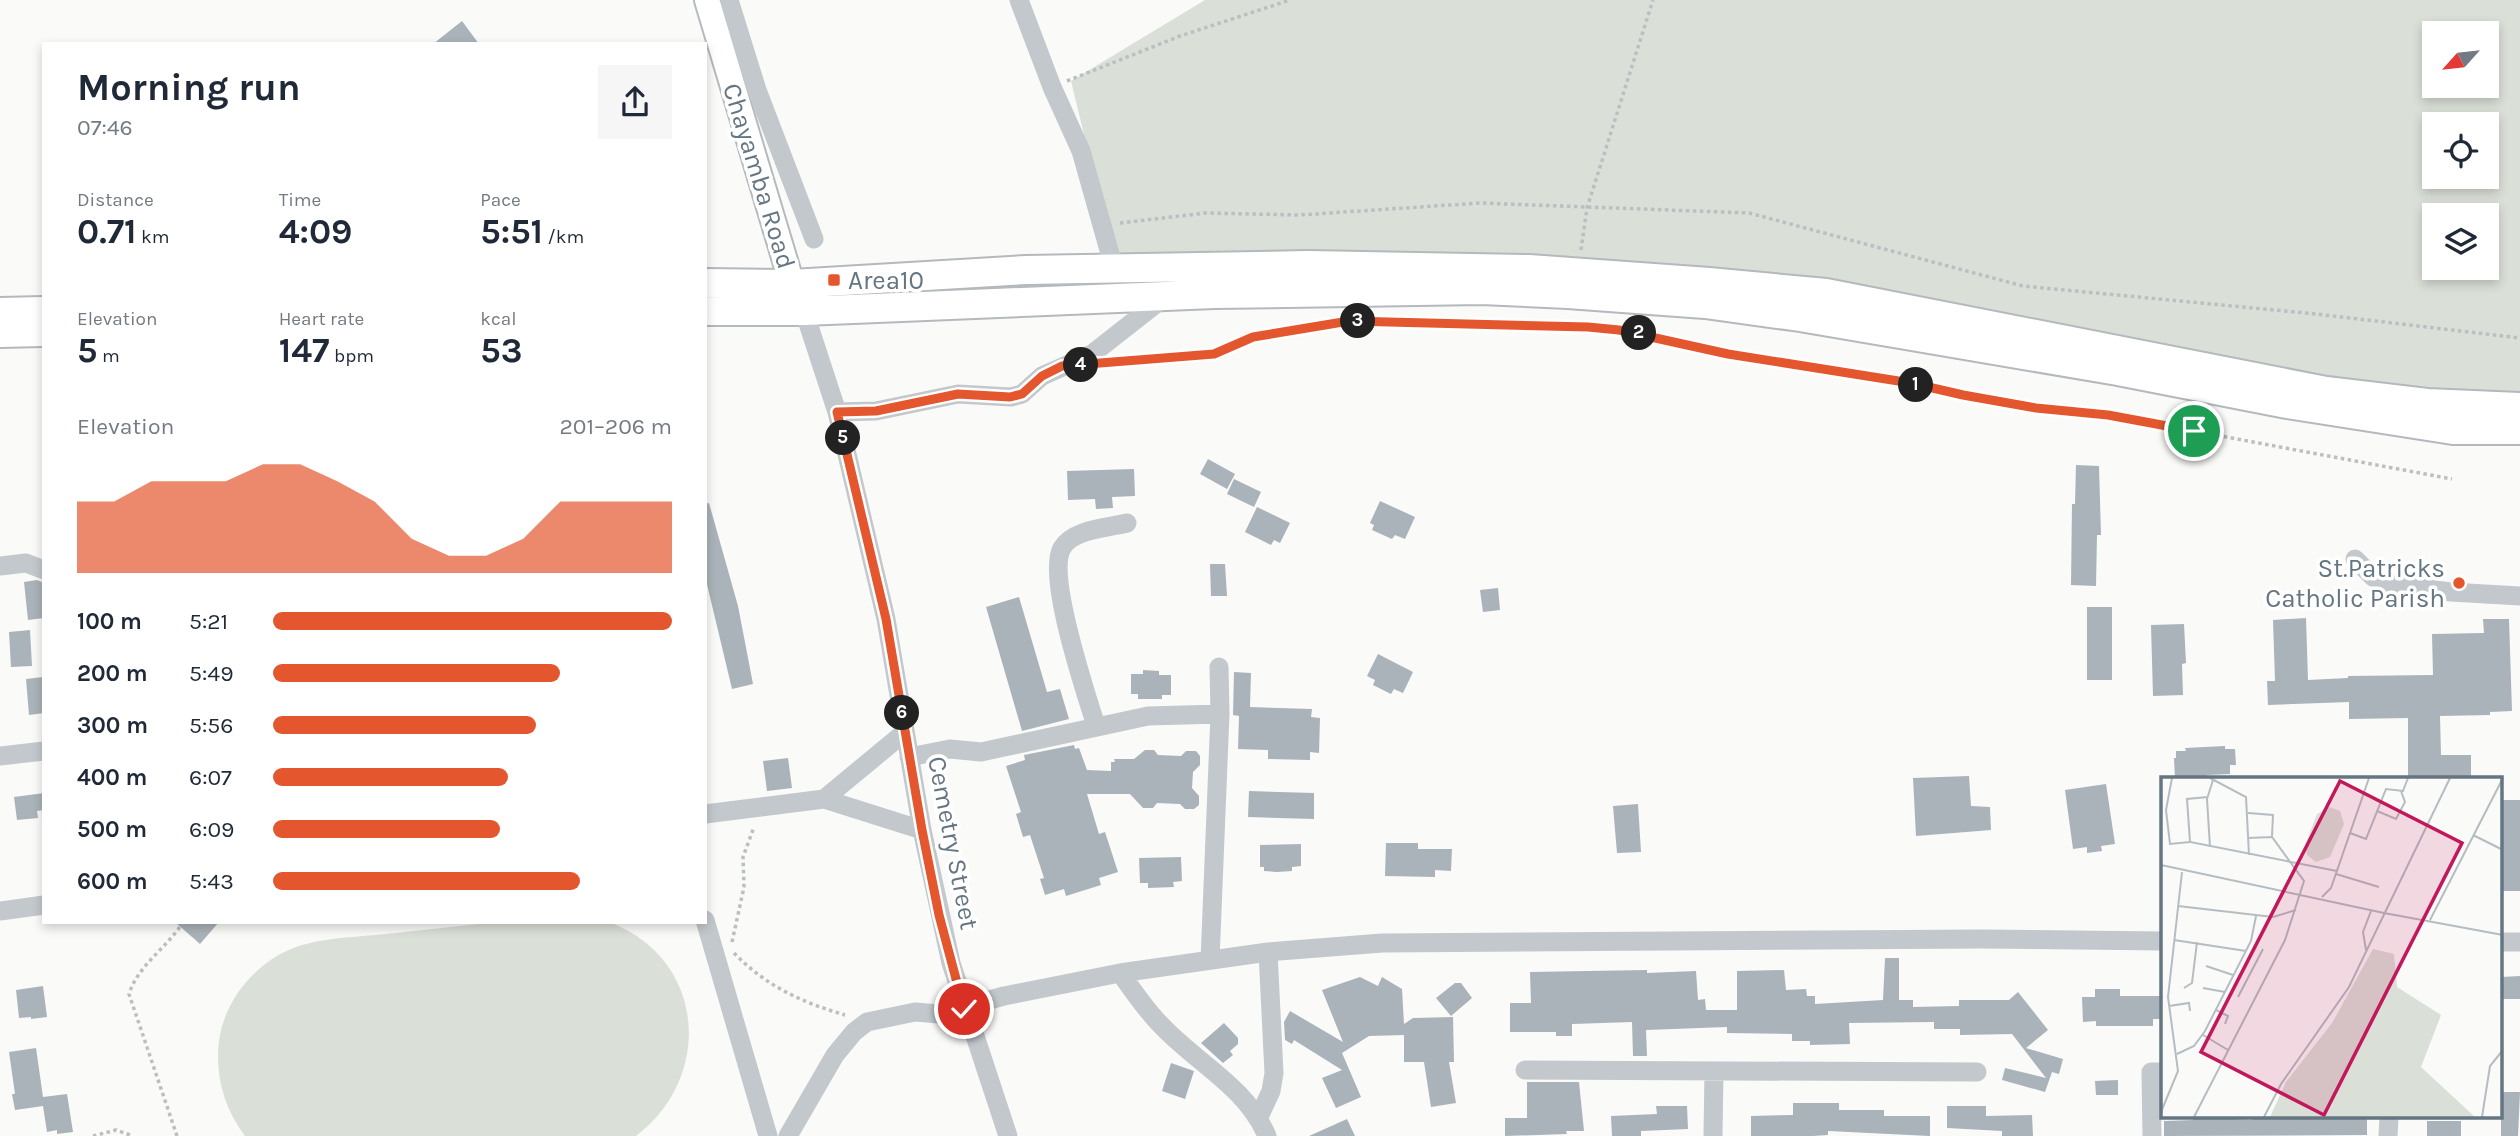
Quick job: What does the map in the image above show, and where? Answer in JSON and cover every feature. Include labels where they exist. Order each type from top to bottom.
[{"type":"highway","points":[[707,283],[792,284],[1026,270],[1308,265],[1466,266],[1577,272],[1826,293],[2326,391],[2427,403],[2520,407]]},
{"type":"highway","points":[[707,311],[804,311],[1166,296],[1482,290],[1705,304],[1800,317],[2118,371],[2287,404],[2453,430],[2520,430]]},
{"type":"highway","points":[[0,312],[42,311]]},
{"type":"highway","points":[[0,333],[42,332]]},
{"type":"main road","name":"Chayamba Road","points":[[707,0],[792,284],[804,311]]},
{"type":"street","points":[[729,0],[757,90],[814,239]]},
{"type":"street","points":[[1019,0],[1052,87],[1081,151],[1114,268]]},
{"type":"street","points":[[837,412],[876,411],[958,394],[1010,397],[1022,394],[1042,376],[1092,354],[1166,296]]},
{"type":"street","name":"Cemetry Street","points":[[804,311],[837,412],[886,619],[922,830],[945,939],[964,1009],[1009,1136]]},
{"type":"street","points":[[1096,726],[1057,572],[1062,547],[1077,535],[1126,523]]},
{"type":"street","points":[[2355,559],[2373,577],[2388,584],[2451,592],[2520,596]]},
{"type":"street","points":[[0,566],[26,564],[42,569]]},
{"type":"street","points":[[1210,960],[1220,715],[1219,667]]},
{"type":"street","points":[[909,757],[950,749],[981,752],[1147,716],[1220,715]]},
{"type":"street","points":[[824,799],[905,732]]},
{"type":"street","points":[[0,756],[42,751]]},
{"type":"street","points":[[707,814],[824,799],[922,830]]},
{"type":"street","points":[[0,911],[42,905]]},
{"type":"street","points":[[706,924],[768,1136]]},
{"type":"street","points":[[788,1136],[835,1055],[854,1032],[867,1022],[915,1012],[939,1014],[1004,996],[1120,973],[1210,960],[1268,952],[1382,943],[1982,939],[2161,941]]},
{"type":"street","points":[[2502,942],[2520,942]]},
{"type":"street","points":[[1259,1117],[1271,1091],[1274,1073],[1268,952]]},
{"type":"street","points":[[1120,973],[1160,1024],[1240,1094],[1259,1117],[1267,1136]]},
{"type":"street","points":[[1525,1070],[1977,1072]]},
{"type":"street","points":[[1713,1136],[1714,1070]]},
{"type":"street","points":[[2152,1136],[2151,1072],[2161,1072]]},
{"type":"street","points":[[2388,1136],[2389,1118]]},
{"type":"path","points":[[1052,87],[1180,36],[1290,0]]},
{"type":"path","points":[[1577,272],[1587,208],[1653,0]]},
{"type":"path","points":[[1101,225],[1206,213],[1299,215],[1480,203],[1749,213],[2023,286],[2316,314],[2520,338]]},
{"type":"path","points":[[1104,363],[1214,354],[1253,337],[1349,321],[1599,327],[1728,354],[1911,383],[2036,408],[2108,415],[2452,479]]},
{"type":"path","points":[[718,968],[727,958],[730,948],[744,887],[743,857],[762,807]]},
{"type":"path","points":[[177,1136],[129,994],[138,976],[181,924]]},
{"type":"path","points":[[730,948],[755,973],[775,986],[813,1006],[867,1022]]},
{"type":"path","points":[[93,1136],[116,1130],[133,1136]]},
{"type":"shaded area","points":[[1205,0],[2520,0],[2520,394],[2419,397],[1810,283],[1114,258],[1071,81]]},
{"type":"shaded area","points":[[478,924],[614,924],[645,942],[667,965],[682,992],[688,1022],[687,1053],[678,1084],[661,1112],[636,1136],[245,1136],[226,1103],[218,1067],[223,1024],[238,993],[261,968],[290,949],[316,942]]},
{"type":"building","points":[[462,21],[478,42],[436,42]]},
{"type":"building","points":[[1208,459],[1235,474],[1227,489],[1200,474]]},
{"type":"building","points":[[2076,465],[2099,466],[2101,535],[2097,535],[2096,586],[2071,585],[2072,504],[2075,504]]},
{"type":"building","points":[[1134,469],[1135,496],[1112,497],[1113,508],[1096,509],[1095,499],[1068,500],[1067,471]]},
{"type":"building","points":[[1234,479],[1261,492],[1254,507],[1227,494]]},
{"type":"building","points":[[1380,501],[1415,517],[1405,539],[1395,535],[1392,539],[1372,530],[1374,525],[1370,523]]},
{"type":"building","points":[[707,504],[738,606],[753,684],[732,689],[707,584]]},
{"type":"building","points":[[1257,507],[1290,523],[1280,543],[1274,540],[1271,545],[1245,532]]},
{"type":"building","points":[[1210,564],[1225,564],[1227,596],[1211,596]]},
{"type":"building","points":[[24,582],[42,582],[42,618],[28,620]]},
{"type":"building","points":[[1498,588],[1500,610],[1483,612],[1480,590]]},
{"type":"building","points":[[1019,597],[1047,692],[1060,689],[1069,719],[1022,731],[986,607]]},
{"type":"building","points":[[2087,607],[2112,607],[2112,680],[2087,680]]},
{"type":"building","points":[[2306,618],[2308,680],[2348,676],[2433,675],[2432,634],[2484,633],[2483,619],[2509,619],[2512,711],[2490,712],[2490,715],[2440,716],[2441,755],[2471,755],[2471,777],[2408,777],[2408,718],[2349,719],[2349,702],[2268,705],[2267,681],[2275,681],[2273,620]]},
{"type":"building","points":[[2184,624],[2186,663],[2182,664],[2183,695],[2153,696],[2151,625]]},
{"type":"building","points":[[30,630],[32,666],[11,667],[9,632]]},
{"type":"building","points":[[1378,654],[1413,672],[1403,693],[1394,689],[1391,694],[1373,685],[1375,680],[1367,676]]},
{"type":"building","points":[[1143,670],[1159,671],[1159,675],[1171,675],[1171,695],[1162,695],[1162,699],[1138,699],[1138,694],[1131,694],[1131,674],[1143,674]]},
{"type":"building","points":[[1234,672],[1251,673],[1250,707],[1312,709],[1311,717],[1320,718],[1319,753],[1310,752],[1310,760],[1268,759],[1268,750],[1238,749],[1239,716],[1233,715]]},
{"type":"building","points":[[42,677],[42,713],[29,715],[26,679]]},
{"type":"building","points":[[1074,745],[1075,749],[1079,748],[1087,770],[1111,771],[1111,762],[1115,762],[1114,759],[1134,759],[1145,750],[1154,750],[1158,755],[1181,756],[1186,751],[1196,751],[1200,756],[1200,765],[1193,772],[1192,788],[1199,796],[1199,805],[1194,809],[1185,809],[1180,804],[1157,803],[1153,808],[1143,808],[1130,794],[1087,794],[1099,834],[1105,832],[1118,872],[1099,878],[1101,885],[1066,896],[1064,889],[1045,895],[1040,879],[1044,878],[1030,835],[1023,837],[1016,814],[1021,812],[1006,766],[1025,760],[1024,755]]},
{"type":"building","points":[[2225,746],[2225,749],[2235,749],[2236,765],[2230,765],[2230,774],[2175,777],[2176,751],[2186,751],[2185,748]]},
{"type":"building","points":[[788,758],[792,788],[767,791],[763,761]]},
{"type":"building","points":[[1969,776],[1971,806],[1990,807],[1991,830],[1916,836],[1913,778]]},
{"type":"building","points":[[2106,784],[2115,844],[2101,846],[2102,851],[2087,853],[2087,847],[2073,849],[2065,790]]},
{"type":"building","points":[[1249,791],[1314,793],[1314,819],[1248,817]]},
{"type":"building","points":[[42,793],[42,810],[37,811],[38,818],[17,820],[14,797]]},
{"type":"building","points":[[2502,800],[2520,800],[2520,891],[2502,891]]},
{"type":"building","points":[[1638,804],[1641,852],[1617,853],[1613,806]]},
{"type":"building","points":[[1386,843],[1418,843],[1418,849],[1452,849],[1451,871],[1435,870],[1435,877],[1385,876]]},
{"type":"building","points":[[1301,844],[1301,866],[1292,867],[1292,871],[1277,872],[1264,871],[1264,867],[1260,867],[1260,845]]},
{"type":"building","points":[[1181,857],[1182,881],[1173,882],[1174,887],[1148,888],[1148,883],[1140,883],[1139,858]]},
{"type":"building","points":[[177,924],[217,924],[200,944]]},
{"type":"building","points":[[1885,958],[1899,958],[1899,1000],[1913,1000],[1913,1007],[1959,1006],[1959,1000],[2009,1000],[2018,992],[2048,1030],[2026,1048],[2063,1059],[2059,1074],[2052,1072],[2045,1092],[2002,1080],[2005,1068],[2046,1078],[2012,1034],[1960,1035],[1960,1029],[1934,1029],[1934,1022],[1849,1023],[1850,1044],[1810,1045],[1810,1041],[1792,1041],[1792,1034],[1727,1033],[1727,1027],[1646,1030],[1647,1056],[1633,1056],[1632,1022],[1572,1024],[1572,1036],[1556,1036],[1556,1032],[1510,1032],[1510,1003],[1531,1003],[1530,972],[1696,971],[1698,1000],[1705,999],[1706,1010],[1737,1010],[1737,971],[1784,970],[1786,990],[1806,989],[1807,996],[1815,996],[1815,1004],[1883,1000]]},
{"type":"building","points":[[2520,976],[2520,999],[2502,999],[2502,977]]},
{"type":"building","points":[[1360,977],[1378,986],[1382,977],[1402,989],[1404,1024],[1413,1018],[1453,1017],[1454,1062],[1449,1062],[1456,1103],[1431,1107],[1424,1062],[1404,1062],[1404,1035],[1369,1036],[1342,1053],[1361,1097],[1336,1108],[1322,1078],[1342,1070],[1294,1040],[1292,1044],[1285,1040],[1284,1022],[1290,1011],[1343,1042],[1322,990]]},
{"type":"building","points":[[1455,983],[1461,983],[1472,998],[1451,1016],[1436,998]]},
{"type":"building","points":[[43,986],[47,1017],[19,1018],[16,990]]},
{"type":"building","points":[[2095,989],[2120,989],[2120,996],[2161,996],[2161,1019],[2153,1019],[2153,1026],[2096,1026],[2096,1021],[2083,1022],[2082,997],[2095,997]]},
{"type":"building","points":[[1224,1023],[1238,1038],[1238,1044],[1230,1051],[1233,1055],[1223,1063],[1201,1043]]},
{"type":"building","points":[[36,1048],[43,1097],[67,1094],[73,1132],[47,1132],[43,1106],[15,1110],[9,1052]]},
{"type":"building","points":[[1171,1063],[1194,1071],[1185,1099],[1162,1091]]},
{"type":"building","points":[[2118,1080],[2118,1095],[2096,1095],[2095,1081]]},
{"type":"building","points":[[1527,1082],[1579,1082],[1584,1131],[1505,1136],[1505,1118],[1527,1118]]},
{"type":"building","points":[[2502,1092],[2520,1092],[2518,1136],[2501,1136]]},
{"type":"building","points":[[1793,1103],[1839,1103],[1839,1110],[1884,1110],[1884,1116],[1930,1116],[1930,1136],[1828,1131],[1828,1135],[1813,1136],[1751,1136],[1751,1116],[1793,1115]]},
{"type":"building","points":[[1656,1106],[1687,1106],[1688,1129],[1641,1131],[1641,1136],[1612,1136],[1611,1116],[1657,1114]]},
{"type":"building","points":[[1947,1106],[1986,1106],[1986,1116],[2032,1115],[2033,1136],[2002,1136],[2002,1131],[1947,1128]]},
{"type":"building","points":[[2367,1118],[2367,1135],[2164,1136],[2164,1121]]},
{"type":"building","points":[[1347,1119],[1355,1136],[1309,1136]]},
{"type":"building","points":[[2427,1121],[2461,1121],[2461,1136],[2427,1136]]},
{"type":"place","name":"Area10","points":[[834,280]]},
{"type":"place","name":"St.Patricks Catholic Parish","points":[[2459,583]]},
{"type":"route","points":[[964,1009],[939,915],[886,619],[837,412],[876,411],[958,394],[1010,397],[1022,394],[1042,376],[1062,366],[1214,354],[1253,337],[1349,321],[1507,323],[1619,330],[1728,354],[1911,383],[2036,408],[2108,415],[2194,431]]}]
